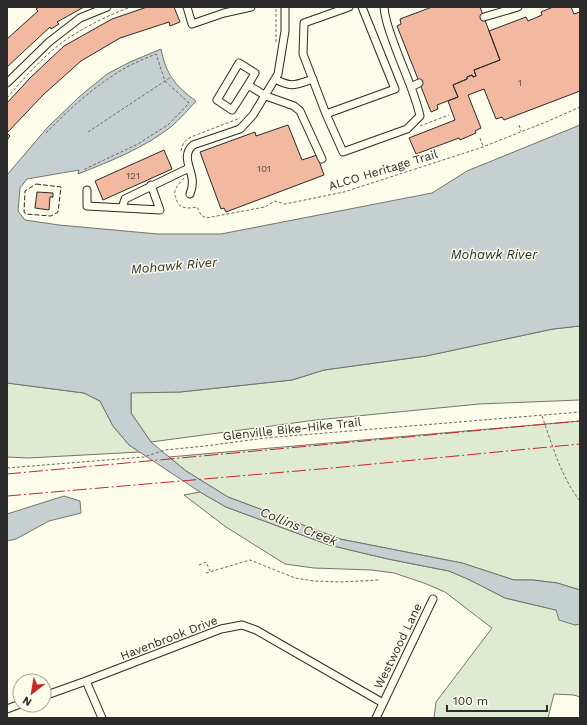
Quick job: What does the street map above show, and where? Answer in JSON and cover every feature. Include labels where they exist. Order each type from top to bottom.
[{"type":"street","points":[[187,7],[192,24],[223,10],[251,7]]},
{"type":"street","points":[[190,194],[192,183],[186,169],[186,159],[189,148],[193,145],[240,129],[253,115],[266,96],[278,74],[284,38],[285,7]]},
{"type":"street","points":[[348,7],[304,23],[303,54],[326,114],[343,152],[407,129],[420,116],[411,87],[384,15],[384,7]]},
{"type":"street","points":[[326,114],[395,89],[362,7]]},
{"type":"street","points":[[484,17],[496,10],[518,7]]},
{"type":"street","points":[[7,83],[49,42],[80,18],[104,8]]},
{"type":"street","points":[[238,63],[255,73],[248,85],[232,110],[217,100],[238,63]]},
{"type":"street","points":[[275,79],[289,86],[313,79]]},
{"type":"street","points":[[411,87],[419,83]]},
{"type":"street","points":[[248,85],[266,96],[294,106],[300,111],[322,159]]},
{"type":"street","points":[[122,208],[125,199],[186,169]]},
{"type":"street","points":[[87,190],[87,206],[160,210],[151,185]]},
{"type":"street","name":"Westwood Lane","points":[[376,718],[432,599]]},
{"type":"street","name":"Havenbrook Drive","points":[[52,693],[221,629],[242,625],[256,630],[383,703]]},
{"type":"street","points":[[86,681],[102,718]]},
{"type":"path","points":[[7,98],[33,70],[66,40],[95,22],[131,7]]},
{"type":"path","points":[[276,7],[276,44]]},
{"type":"path","points":[[46,133],[68,111],[108,78],[128,66],[156,54],[165,81],[188,103],[169,124],[138,144],[83,170]]},
{"type":"path","points":[[88,132],[171,77]]},
{"type":"path","name":"ALCO Heritage Trail","points":[[186,169],[184,179],[178,184],[174,192],[176,201],[182,207],[188,209],[197,207],[201,215],[206,218],[265,207],[274,200],[285,204],[344,192],[483,146],[580,107]]},
{"type":"path","points":[[416,128],[449,115]]},
{"type":"path","points":[[181,150],[182,144],[191,137],[241,118]]},
{"type":"path","points":[[519,126],[521,132]]},
{"type":"path","points":[[480,138],[483,146]]},
{"type":"path","name":"Glenville Bike-Hike Trail","points":[[7,468],[144,457],[164,450],[333,432],[580,412]]},
{"type":"path","points":[[541,415],[573,492],[580,500]]},
{"type":"path","points":[[206,573],[250,560],[295,578],[314,581],[341,582],[379,580]]},
{"type":"path","points":[[199,565],[206,562],[211,572]]},
{"type":"green space","points":[[580,326],[580,400],[479,404],[316,420],[151,442],[131,413],[131,392],[180,392],[292,380],[324,370],[426,356],[553,329]]},
{"type":"green space","points":[[7,383],[84,393],[100,401],[113,426],[129,445],[140,452],[28,458],[7,457]]},
{"type":"green space","points":[[580,421],[580,590],[557,583],[533,580],[514,580],[462,563],[340,539],[228,497],[186,471],[169,457]]},
{"type":"green space","points":[[200,492],[226,507],[329,545],[449,571],[505,598],[556,610],[575,625],[580,624],[580,697],[574,695],[554,694],[548,718],[434,718],[436,702],[492,628],[445,592],[394,573],[372,570],[314,568],[285,564],[226,527],[184,495]]},
{"type":"water","name":"Mohawk River","points":[[161,49],[163,58],[172,79],[182,90],[196,101],[172,126],[150,141],[127,153],[78,174],[79,170],[27,179],[20,188],[18,211],[25,220],[59,225],[158,234],[221,234],[432,193],[467,171],[580,125],[580,326],[553,329],[426,356],[324,370],[292,380],[180,392],[131,393],[131,413],[151,442],[186,471],[228,497],[340,539],[462,563],[514,580],[533,580],[557,583],[580,590],[580,624],[575,625],[559,620],[556,610],[505,598],[449,571],[329,545],[226,507],[200,492],[129,445],[113,426],[100,401],[84,393],[7,383],[7,175],[47,128],[79,97],[107,74],[130,62]]},
{"type":"water","points":[[64,496],[80,501],[81,513],[49,521],[16,539],[7,541],[7,514]]},
{"type":"building","points":[[39,7],[84,7],[57,22],[59,24],[51,29],[50,27],[7,67],[7,39],[38,11],[36,9]]},
{"type":"building","points":[[147,7],[174,7],[180,22],[170,26],[169,22],[120,38],[81,61],[43,95],[7,133],[7,103],[30,78],[64,46],[112,19]]},
{"type":"building","points":[[432,7],[480,7],[500,60],[474,70],[476,76],[473,77],[472,75],[467,77],[467,79],[453,85],[458,97],[437,105],[438,109],[431,112],[397,26],[401,24],[400,19]]},
{"type":"building","points":[[553,7],[571,7],[574,14],[580,12],[580,91],[504,120],[502,117],[496,119],[484,89],[468,95],[481,128],[475,131],[476,133],[460,140],[459,138],[416,154],[409,138],[455,120],[448,101],[458,97],[453,85],[467,79],[467,77],[472,75],[473,77],[476,76],[474,70],[500,60],[489,31],[526,17],[528,21],[542,15],[541,12]]},
{"type":"building","points":[[288,125],[302,160],[317,155],[324,175],[226,212],[224,208],[221,209],[200,152],[255,132],[256,136]]},
{"type":"building","points":[[7,133],[10,136],[7,140]]},
{"type":"building","points":[[164,150],[172,169],[103,200],[95,181]]},
{"type":"building","points":[[37,192],[53,193],[53,197],[50,197],[49,210],[35,208]]},
{"type":"fence","points":[[36,184],[61,187],[58,212],[51,216],[26,214],[24,212],[25,191],[36,184]]},
{"type":"power","points":[[7,474],[580,421]]},
{"type":"power","points":[[7,496],[332,468],[580,444]]},
{"type":"water label","name":"Collins Creek","points":[[299,526]]}]
